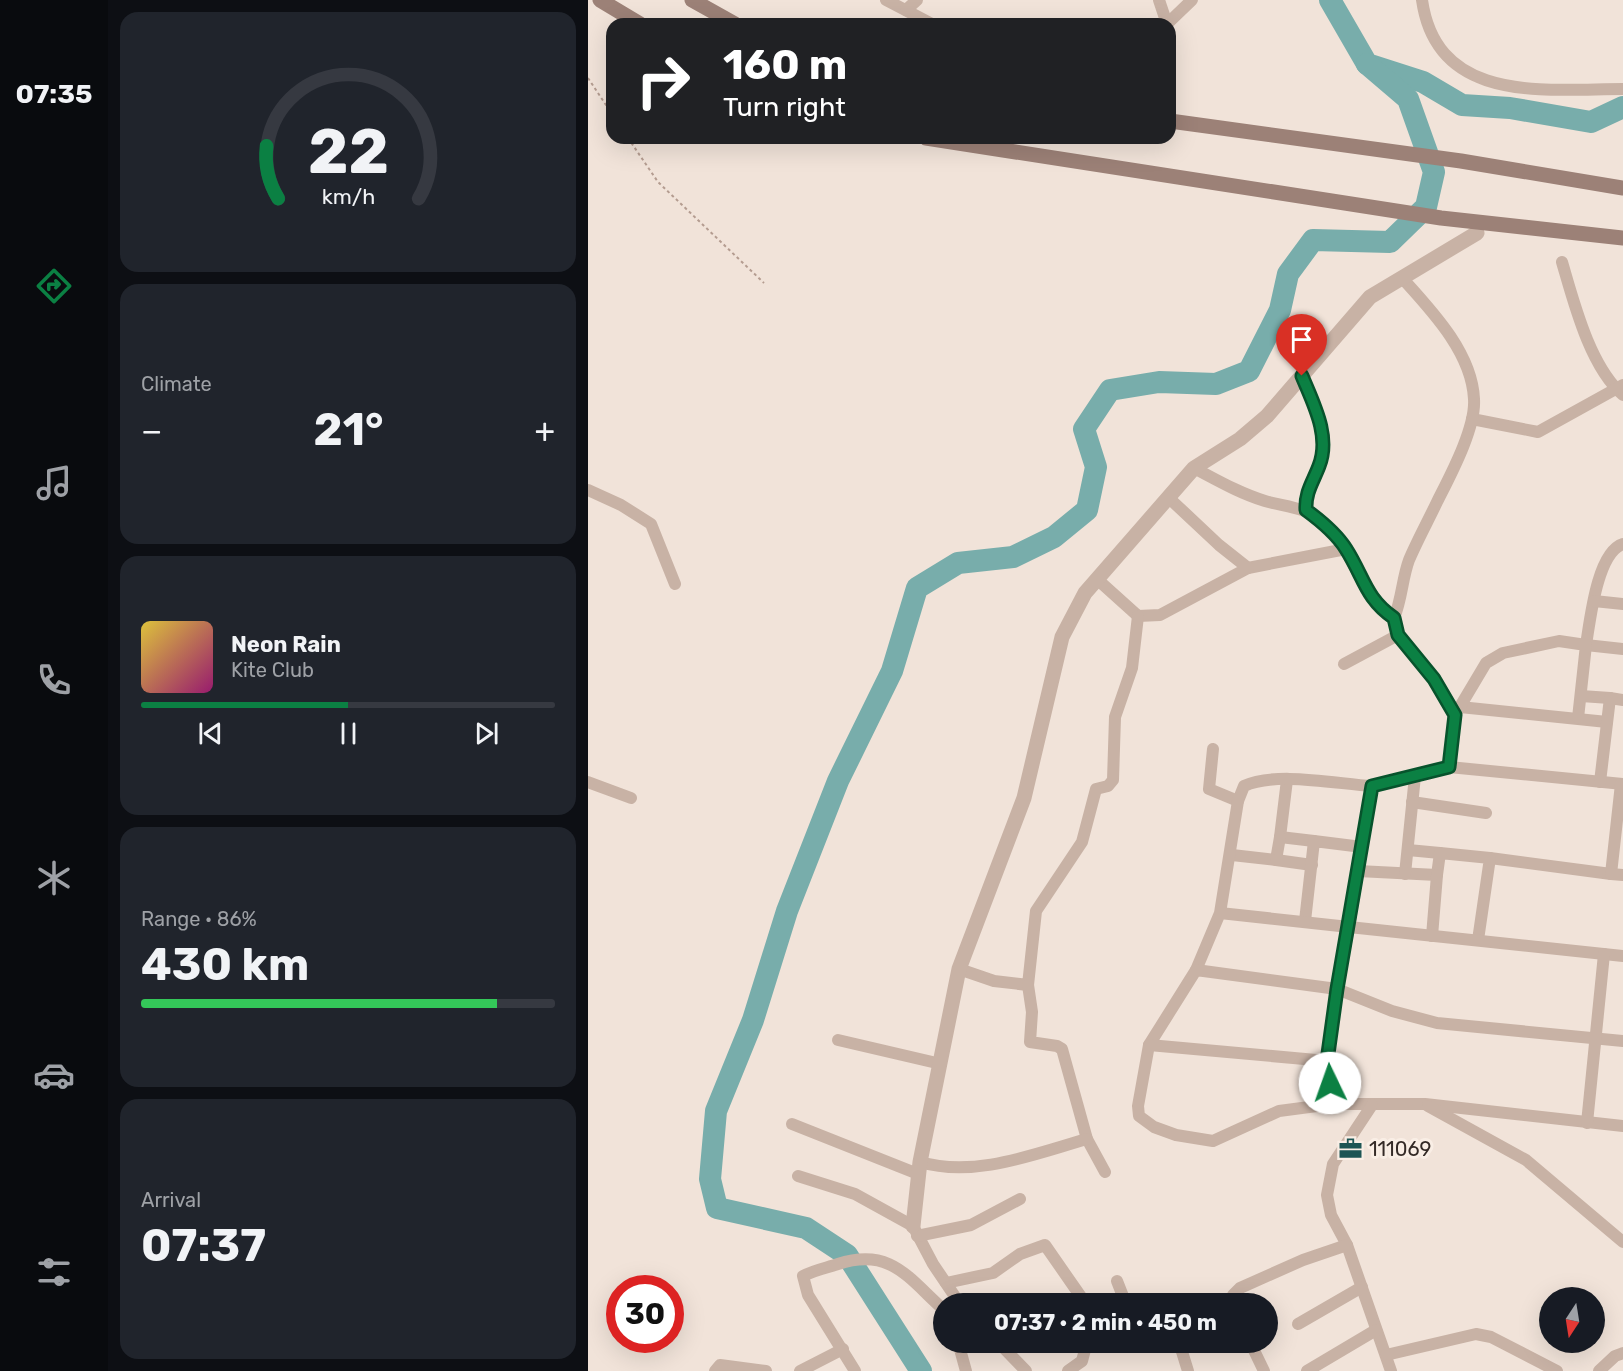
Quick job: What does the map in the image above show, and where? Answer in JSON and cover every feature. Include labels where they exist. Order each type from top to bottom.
[{"type":"main road","points":[[600,0],[630,18]]},
{"type":"main road","points":[[692,0],[724,18]]},
{"type":"main road","points":[[1176,122],[1461,161],[1623,188]]},
{"type":"main road","points":[[965,144],[1441,218],[1623,238]]},
{"type":"street","points":[[886,0],[921,18]]},
{"type":"street","points":[[906,10],[917,0]]},
{"type":"street","points":[[1159,0],[1165,18]]},
{"type":"street","points":[[1173,18],[1192,0]]},
{"type":"street","points":[[1422,0],[1424,12],[1439,45],[1455,64],[1480,79],[1516,89],[1623,89]]},
{"type":"street","points":[[915,1231],[919,1168],[959,969],[1024,798],[1062,637],[1085,593],[1170,499],[1194,468],[1240,439],[1267,416],[1370,297],[1477,233]]},
{"type":"street","points":[[1472,419],[1538,432],[1621,390],[1591,349],[1562,262]]},
{"type":"street","points":[[1403,279],[1434,314],[1467,368],[1474,401],[1472,419],[1447,482],[1409,561],[1401,600],[1394,618],[1398,635],[1458,711],[1578,718],[1607,722]]},
{"type":"street","points":[[1302,376],[1319,417],[1322,442],[1322,456],[1305,497],[1306,510]]},
{"type":"street","points":[[1194,468],[1232,489],[1265,501],[1306,510],[1324,523],[1346,549],[1368,594],[1378,607],[1394,618]]},
{"type":"street","points":[[588,490],[621,505],[651,524],[675,584]]},
{"type":"street","points":[[1170,499],[1218,545],[1248,568]]},
{"type":"street","points":[[1578,718],[1586,645],[1600,574],[1608,557],[1623,544]]},
{"type":"street","points":[[1098,580],[1137,616],[1160,615],[1248,568],[1346,549]]},
{"type":"street","points":[[1594,601],[1623,604]]},
{"type":"street","points":[[1105,1172],[1087,1138],[1062,1049],[1057,1046],[1030,1042],[1032,1012],[1028,985],[1036,910],[1082,842],[1096,789],[1108,786],[1113,780],[1115,717],[1132,668],[1137,616]]},
{"type":"street","points":[[1344,664],[1398,635]]},
{"type":"street","points":[[1449,767],[1458,711],[1486,663],[1503,653],[1559,641],[1623,650]]},
{"type":"street","points":[[1581,696],[1623,700]]},
{"type":"street","points":[[1600,782],[1610,698]]},
{"type":"street","points":[[1213,749],[1209,789],[1238,801]]},
{"type":"street","points":[[1408,850],[1617,875],[1622,784],[1449,767],[1372,786],[1287,780],[1256,781],[1244,786],[1238,801],[1232,855],[1220,913],[1196,970],[1149,1045],[1138,1106],[1139,1116],[1154,1126],[1176,1135],[1213,1141],[1279,1112],[1332,1104],[1425,1104],[1623,1126]]},
{"type":"street","points":[[1405,874],[1415,776]]},
{"type":"street","points":[[1276,860],[1287,780]]},
{"type":"street","points":[[588,782],[631,798]]},
{"type":"street","points":[[1332,1104],[1327,1061],[1372,786]]},
{"type":"street","points":[[1412,802],[1486,813]]},
{"type":"street","points":[[1280,837],[1362,847]]},
{"type":"street","points":[[1305,921],[1314,842]]},
{"type":"street","points":[[1431,936],[1440,853]]},
{"type":"street","points":[[1232,855],[1312,865]]},
{"type":"street","points":[[1478,940],[1490,858]]},
{"type":"street","points":[[1358,871],[1437,875]]},
{"type":"street","points":[[1220,913],[1623,956]]},
{"type":"street","points":[[1587,1123],[1605,954]]},
{"type":"street","points":[[959,969],[994,981],[1028,985]]},
{"type":"street","points":[[1196,970],[1337,989],[1392,1011],[1437,1023],[1623,1041]]},
{"type":"street","points":[[838,1041],[941,1064]]},
{"type":"street","points":[[1149,1045],[1327,1061]]},
{"type":"street","points":[[1425,1104],[1526,1160],[1623,1242]]},
{"type":"street","points":[[1372,1105],[1333,1164],[1328,1179],[1327,1195],[1331,1215],[1347,1245],[1391,1371]]},
{"type":"street","points":[[792,1124],[919,1168],[971,1167],[1010,1161],[1087,1138]]},
{"type":"street","points":[[798,1176],[855,1194],[915,1231],[953,1293]]},
{"type":"street","points":[[915,1231],[971,1225],[1020,1199]]},
{"type":"street","points":[[946,1283],[993,1274],[1005,1262],[1045,1245],[1078,1293]]},
{"type":"street","points":[[1235,1293],[1240,1288],[1303,1260],[1347,1245]]},
{"type":"street","points":[[855,1371],[804,1284],[803,1276],[856,1258],[881,1259],[891,1264],[933,1300]]},
{"type":"street","points":[[1117,1281],[1122,1293]]},
{"type":"street","points":[[1299,1324],[1362,1287]]},
{"type":"street","points":[[1307,1371],[1376,1330]]},
{"type":"street","points":[[1386,1355],[1476,1334],[1491,1337],[1557,1371]]},
{"type":"street","points":[[800,1371],[843,1349]]},
{"type":"street","points":[[961,1353],[966,1371]]},
{"type":"street","points":[[1009,1353],[1026,1371]]},
{"type":"street","points":[[1068,1371],[1082,1361],[1084,1353]]},
{"type":"street","points":[[1182,1353],[1188,1371]]},
{"type":"street","points":[[1255,1353],[1264,1371]]},
{"type":"street","points":[[1599,1371],[1615,1356],[1623,1353]]},
{"type":"street","points":[[715,1371],[720,1365],[766,1371]]},
{"type":"path","points":[[588,78],[606,105]]},
{"type":"path","points":[[632,144],[658,182],[764,283]]},
{"type":"waterway","points":[[1330,0],[1367,64],[1423,82],[1462,105],[1510,108],[1591,122],[1623,107]]},
{"type":"waterway","points":[[921,1371],[847,1255],[806,1228],[717,1208],[710,1179],[716,1111],[753,1020],[787,911],[838,781],[892,671],[917,588],[958,563],[1013,557],[1054,537],[1087,510],[1096,467],[1084,429],[1110,390],[1159,382],[1216,384],[1249,371],[1280,310],[1288,274],[1313,240],[1390,242],[1426,207],[1434,172],[1408,99],[1367,64]]},
{"type":"place","name":"111069","points":[[1351,1149]]},
{"type":"route","points":[[1302,376],[1319,417],[1322,442],[1320,465],[1305,497],[1306,510],[1324,523],[1346,549],[1368,594],[1378,607],[1394,618],[1398,635],[1434,679],[1455,715],[1449,767],[1372,786],[1337,989],[1327,1061],[1330,1083]]}]
